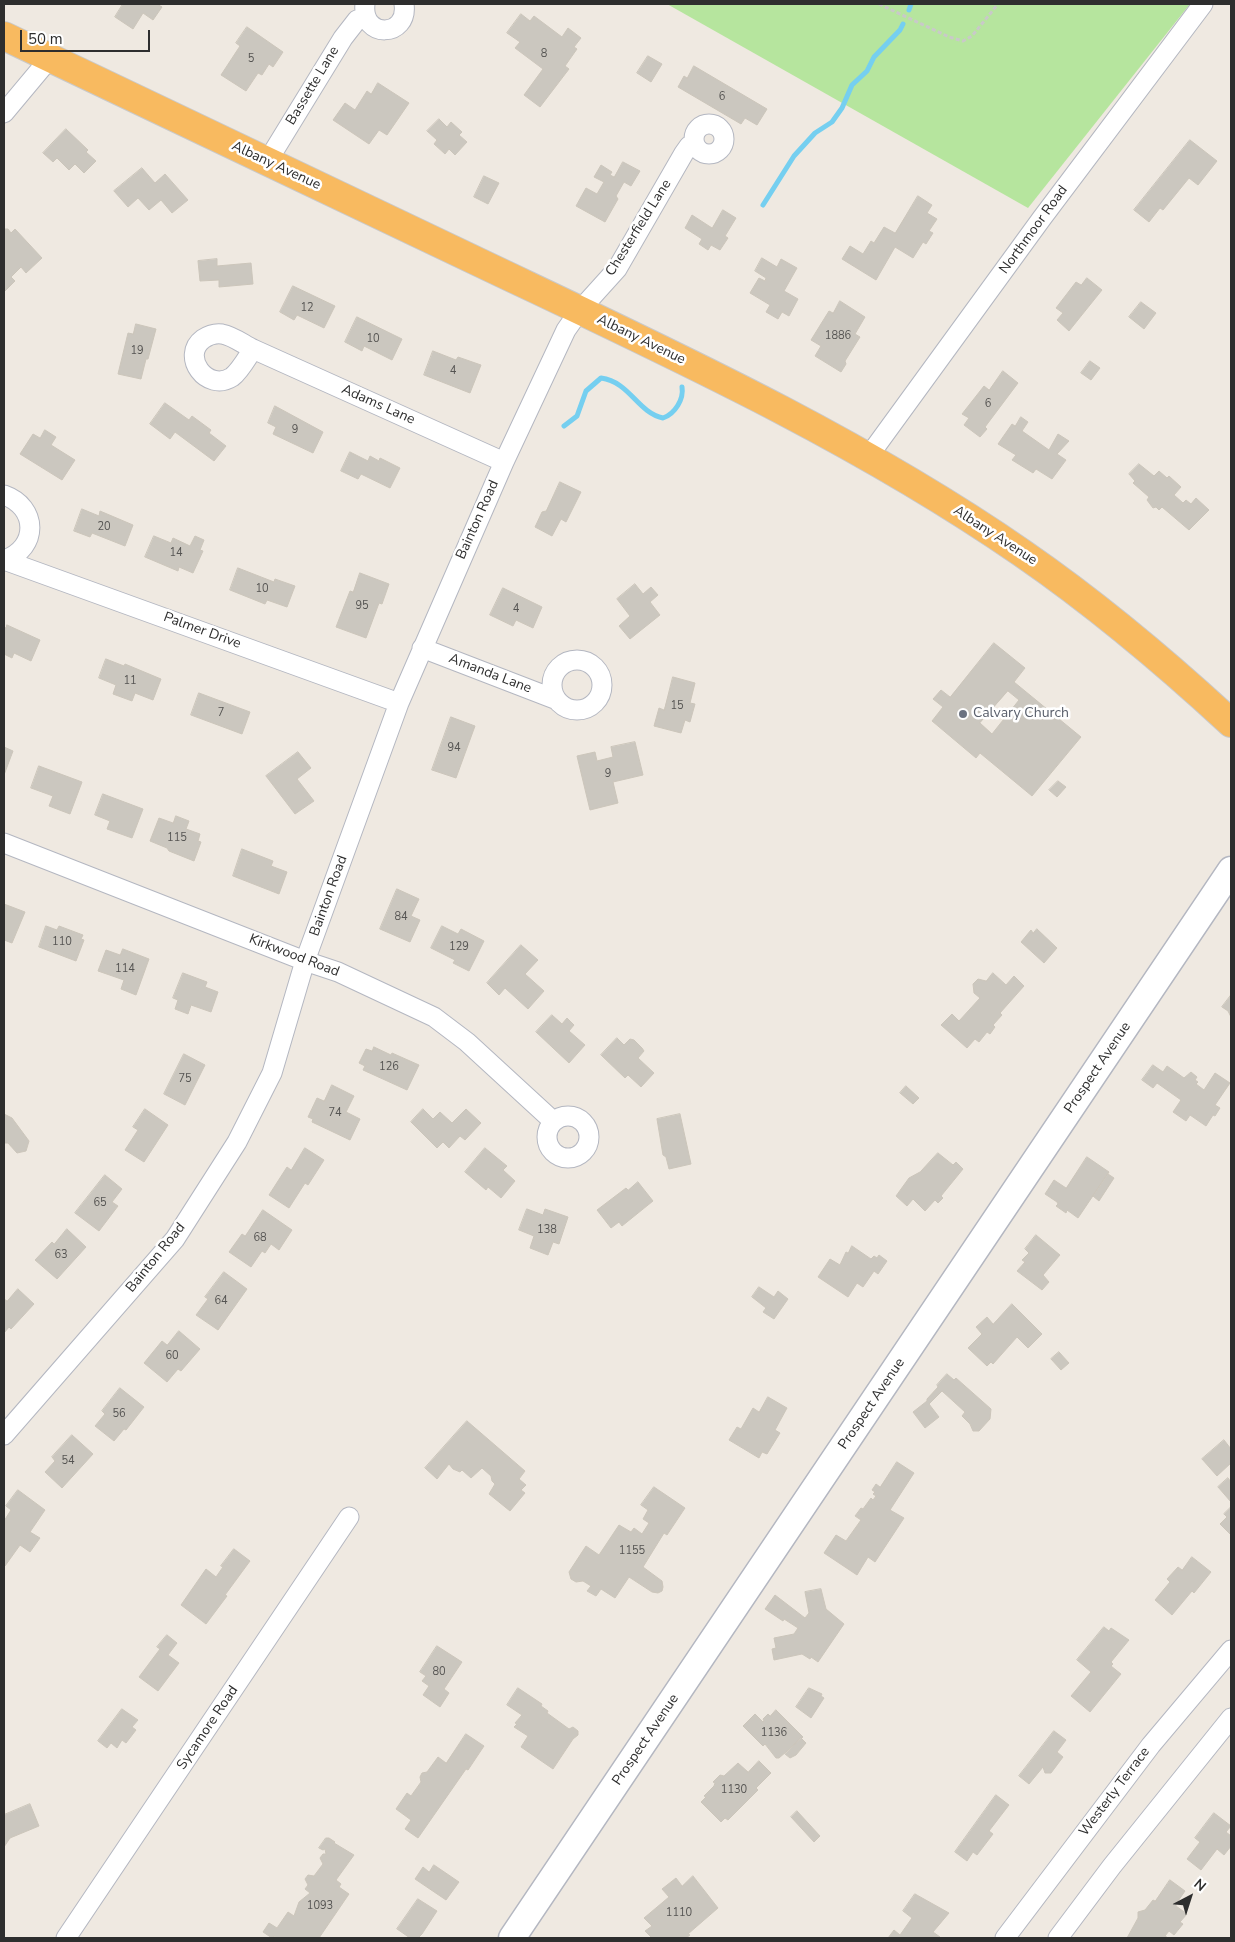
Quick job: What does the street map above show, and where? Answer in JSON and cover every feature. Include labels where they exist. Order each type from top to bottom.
[{"type":"highway","name":"Albany Avenue","points":[[4,36],[580,310],[753,395],[868,457],[951,507],[1063,582],[1132,636],[1231,723]]},
{"type":"main road","name":"Prospect Avenue","points":[[512,1938],[1231,870]]},
{"type":"street","name":"Bassette Lane","points":[[267,162],[342,38],[357,20],[365,11],[374,27],[380,30],[391,29],[400,23],[403,18],[404,4]]},
{"type":"street","name":"Northmoor Road","points":[[868,457],[1027,238],[1203,4]]},
{"type":"street","points":[[4,112],[50,58]]},
{"type":"street","name":"Chesterfield Lane","points":[[580,310],[617,269],[684,152],[689,146],[694,144]]},
{"type":"street","name":"Bainton Road","points":[[4,1435],[175,1239],[237,1142],[272,1072],[305,961],[399,703],[504,462],[566,330],[580,310]]},
{"type":"street","name":"Adams Lane","points":[[253,349],[504,462]]},
{"type":"street","name":"Palmer Drive","points":[[4,495],[21,505],[30,525],[29,536],[20,551],[4,560]]},
{"type":"street","name":"Palmer Drive","points":[[4,560],[399,703]]},
{"type":"street","name":"Amanda Lane","points":[[422,648],[556,700]]},
{"type":"street","name":"Kirkwood Road","points":[[4,843],[305,961],[338,972],[434,1017],[467,1042],[553,1121]]},
{"type":"street","name":"Sycamore Road","points":[[66,1938],[349,1517]]},
{"type":"street","name":"Westerly Terrace","points":[[1005,1938],[1151,1744],[1231,1650]]},
{"type":"street","points":[[1058,1938],[1112,1866],[1231,1718]]},
{"type":"path","points":[[879,4],[949,37],[963,41],[972,36],[998,4]]},
{"type":"green space","points":[[667,4],[1190,4],[1028,208]]},
{"type":"building","points":[[123,4],[157,4],[162,7],[153,20],[143,13],[133,29],[115,17]]},
{"type":"building","points":[[521,14],[530,21],[534,16],[562,37],[568,28],[581,38],[574,47],[577,49],[565,66],[569,69],[540,107],[524,95],[543,69],[515,48],[520,42],[507,33]]},
{"type":"building","points":[[247,27],[283,52],[273,67],[269,64],[262,75],[258,73],[246,91],[221,75],[240,46],[236,43]]},
{"type":"building","points":[[648,56],[662,64],[651,82],[637,73]]},
{"type":"building","points":[[694,66],[767,109],[757,125],[745,118],[741,124],[678,87],[684,76],[687,78]]},
{"type":"building","points":[[378,83],[409,103],[387,135],[379,130],[369,144],[333,120],[345,103],[355,110],[367,91],[371,94]]},
{"type":"building","points":[[439,119],[447,127],[451,122],[462,132],[459,135],[467,142],[455,155],[449,149],[445,154],[434,144],[437,140],[427,131]]},
{"type":"building","points":[[66,129],[88,150],[86,152],[96,161],[84,173],[75,164],[69,170],[57,158],[53,162],[43,153]]},
{"type":"building","points":[[1190,140],[1217,161],[1198,185],[1189,178],[1163,210],[1160,208],[1149,222],[1134,210]]},
{"type":"building","points":[[623,162],[640,171],[631,186],[624,182],[616,196],[618,199],[605,222],[576,206],[586,188],[597,194],[604,182],[594,177],[601,165],[612,172],[610,175],[614,177]]},
{"type":"building","points":[[142,168],[155,183],[165,174],[188,200],[172,213],[161,200],[149,210],[138,198],[128,207],[114,191]]},
{"type":"building","points":[[484,176],[499,183],[488,204],[474,197]]},
{"type":"building","points":[[918,196],[932,205],[927,213],[937,219],[929,231],[933,233],[926,244],[923,242],[913,258],[895,247],[876,280],[842,259],[850,246],[863,254],[871,241],[874,243],[884,227],[895,233]]},
{"type":"building","points":[[723,210],[736,218],[725,236],[728,238],[720,250],[711,245],[708,250],[699,244],[702,239],[685,228],[692,215],[712,228]]},
{"type":"building","points":[[4,229],[8,229],[11,233],[15,229],[42,258],[26,273],[21,267],[11,277],[15,281],[4,292]]},
{"type":"building","points":[[762,258],[777,267],[781,259],[797,268],[784,291],[798,299],[789,316],[782,312],[778,319],[766,312],[770,305],[750,293],[759,278],[765,281],[766,278],[755,271]]},
{"type":"building","points":[[217,259],[217,266],[251,263],[253,284],[219,287],[219,280],[200,281],[198,261]]},
{"type":"building","points":[[1087,278],[1102,290],[1069,331],[1057,320],[1063,313],[1056,308],[1076,282],[1081,285]]},
{"type":"building","points":[[293,286],[335,306],[324,328],[297,315],[294,320],[280,312]]},
{"type":"building","points":[[840,301],[865,317],[855,334],[860,337],[845,361],[846,364],[841,372],[815,356],[821,346],[811,340],[829,311],[833,313]]},
{"type":"building","points":[[1141,302],[1156,313],[1144,329],[1129,317]]},
{"type":"building","points":[[357,317],[402,339],[392,360],[364,346],[362,351],[345,342]]},
{"type":"building","points":[[136,324],[156,329],[141,379],[118,374],[128,333],[133,334]]},
{"type":"building","points":[[433,351],[456,360],[458,357],[481,365],[470,393],[424,375]]},
{"type":"building","points":[[1090,361],[1100,368],[1091,380],[1081,373]]},
{"type":"building","points":[[1003,371],[1018,383],[985,427],[987,429],[980,437],[964,425],[969,418],[962,414],[984,386],[989,390]]},
{"type":"building","points":[[165,403],[189,420],[192,416],[211,430],[209,433],[226,446],[214,461],[175,432],[170,439],[150,424]]},
{"type":"building","points":[[275,406],[323,432],[313,453],[273,434],[276,427],[268,423]]},
{"type":"building","points":[[1021,417],[1028,422],[1022,431],[1049,450],[1058,434],[1069,441],[1057,454],[1066,460],[1052,479],[1036,469],[1033,473],[1012,460],[1016,455],[998,444],[1012,424],[1015,426]]},
{"type":"building","points":[[45,430],[56,437],[51,445],[75,460],[62,480],[20,454],[33,434],[40,438]]},
{"type":"building","points":[[350,452],[368,461],[370,456],[379,461],[380,458],[400,468],[390,488],[361,474],[358,479],[341,471]]},
{"type":"building","points":[[1139,464],[1154,476],[1159,471],[1167,478],[1169,476],[1181,487],[1174,495],[1183,503],[1186,500],[1191,504],[1196,498],[1209,510],[1189,530],[1162,507],[1159,510],[1156,507],[1153,508],[1147,500],[1149,497],[1133,483],[1135,481],[1129,474]]},
{"type":"building","points":[[560,482],[581,492],[566,522],[561,519],[552,536],[535,527],[542,512],[546,511]]},
{"type":"building","points":[[82,509],[99,516],[100,511],[133,525],[125,546],[92,533],[90,537],[74,531]]},
{"type":"building","points":[[154,536],[171,543],[173,538],[190,546],[195,536],[204,540],[200,550],[203,551],[193,573],[179,567],[178,571],[145,557]]},
{"type":"building","points":[[238,568],[274,582],[275,579],[295,586],[287,607],[267,600],[265,604],[230,590]]},
{"type":"building","points":[[360,573],[389,584],[382,604],[379,603],[366,638],[336,627],[350,591],[353,592]]},
{"type":"building","points":[[635,584],[643,594],[651,587],[658,595],[650,602],[660,615],[630,639],[619,626],[630,616],[617,599]]},
{"type":"building","points":[[503,588],[542,607],[533,628],[516,620],[513,626],[490,615]]},
{"type":"building","points":[[7,625],[40,640],[31,661],[14,653],[12,658],[4,654],[4,627],[6,628]]},
{"type":"building","name":"Calvary Church","points":[[994,643],[1025,668],[1014,682],[1081,737],[1032,796],[980,753],[976,758],[932,721],[943,707],[933,699],[941,690],[950,697]],"holes":[[[1008,691],[1019,700],[992,734],[980,723]]]},
{"type":"building","points":[[106,659],[124,666],[125,664],[161,679],[153,700],[135,693],[132,701],[113,694],[116,685],[99,678]]},
{"type":"building","points":[[673,677],[695,683],[690,703],[695,704],[690,722],[685,720],[681,733],[654,726],[659,708],[664,710]]},
{"type":"building","points":[[199,693],[250,712],[242,734],[191,715]]},
{"type":"building","points":[[451,717],[475,726],[456,778],[432,770]]},
{"type":"building","points":[[635,742],[643,775],[613,782],[618,803],[590,810],[577,756],[595,752],[597,761],[613,757],[611,747]]},
{"type":"building","points":[[4,747],[13,751],[4,775]]},
{"type":"building","points":[[298,752],[311,768],[297,779],[314,801],[295,814],[266,776]]},
{"type":"building","points":[[39,766],[82,782],[70,814],[49,806],[53,796],[31,788]]},
{"type":"building","points":[[1058,781],[1066,787],[1057,797],[1049,790]]},
{"type":"building","points":[[103,794],[143,809],[132,838],[107,829],[110,821],[95,815]]},
{"type":"building","points":[[176,816],[189,821],[186,829],[200,834],[198,841],[201,842],[194,861],[150,841],[159,818],[173,823]]},
{"type":"building","points":[[242,849],[273,861],[271,866],[287,872],[279,894],[233,876]]},
{"type":"building","points":[[397,889],[419,899],[411,916],[420,920],[410,942],[380,929]]},
{"type":"building","points":[[4,904],[25,912],[12,943],[4,940]]},
{"type":"building","points":[[46,926],[57,930],[59,926],[83,935],[81,939],[84,940],[76,961],[39,947]]},
{"type":"building","points":[[442,926],[458,934],[461,929],[484,941],[469,971],[453,963],[455,960],[431,948]]},
{"type":"building","points":[[1037,929],[1057,948],[1044,963],[1021,942],[1031,930],[1033,933]]},
{"type":"building","points":[[521,945],[538,960],[525,974],[544,991],[528,1009],[505,988],[499,995],[487,983]]},
{"type":"building","points":[[123,949],[149,959],[136,995],[121,989],[124,980],[98,971],[106,950],[120,955]]},
{"type":"building","points":[[183,973],[207,982],[205,987],[218,992],[211,1012],[191,1005],[188,1014],[175,1009],[178,1000],[173,998]]},
{"type":"building","points":[[993,973],[1006,985],[1014,976],[1024,986],[1000,1013],[1002,1015],[993,1025],[995,1027],[990,1034],[987,1032],[979,1042],[975,1039],[967,1048],[941,1025],[952,1014],[959,1021],[980,998],[974,993],[973,984],[978,979],[986,981]]},
{"type":"building","points":[[1231,995],[1231,1017],[1228,1011],[1222,1007]]},
{"type":"building","points":[[552,1015],[562,1024],[567,1018],[574,1025],[569,1031],[585,1045],[569,1063],[536,1032]]},
{"type":"building","points":[[617,1038],[624,1045],[630,1039],[634,1040],[644,1051],[638,1058],[654,1073],[641,1087],[628,1075],[625,1078],[601,1055]]},
{"type":"building","points":[[374,1047],[419,1065],[407,1090],[363,1070],[365,1066],[359,1063],[366,1049],[372,1051]]},
{"type":"building","points":[[184,1054],[205,1065],[185,1105],[164,1094]]},
{"type":"building","points":[[1153,1065],[1163,1072],[1167,1066],[1184,1078],[1191,1072],[1197,1077],[1195,1080],[1198,1082],[1196,1084],[1204,1090],[1215,1073],[1230,1083],[1215,1105],[1220,1108],[1206,1126],[1190,1115],[1186,1121],[1173,1112],[1181,1100],[1157,1083],[1153,1088],[1142,1080]]},
{"type":"building","points":[[332,1085],[354,1096],[346,1112],[360,1119],[350,1140],[312,1122],[313,1119],[308,1117],[317,1098],[324,1101]]},
{"type":"building","points":[[906,1086],[919,1098],[913,1104],[900,1093]]},
{"type":"building","points":[[145,1109],[168,1125],[144,1162],[125,1150],[138,1130],[133,1127]]},
{"type":"building","points":[[423,1109],[433,1119],[440,1112],[452,1123],[466,1109],[481,1123],[465,1140],[460,1136],[449,1148],[443,1142],[437,1148],[411,1122]]},
{"type":"building","points":[[4,1114],[12,1118],[29,1141],[26,1151],[17,1153],[8,1143],[4,1143]]},
{"type":"building","points":[[680,1114],[691,1164],[669,1169],[666,1157],[663,1155],[657,1119]]},
{"type":"building","points":[[305,1148],[324,1160],[308,1185],[305,1183],[289,1208],[269,1195],[287,1167],[291,1170]]},
{"type":"building","points":[[485,1148],[507,1166],[503,1170],[515,1181],[501,1198],[488,1187],[486,1190],[465,1172]]},
{"type":"building","points":[[938,1153],[953,1165],[956,1162],[963,1169],[941,1196],[943,1198],[938,1203],[935,1200],[925,1211],[913,1199],[907,1206],[896,1196],[909,1178],[920,1172]]},
{"type":"building","points":[[1087,1157],[1109,1172],[1078,1218],[1067,1210],[1066,1213],[1056,1206],[1057,1202],[1045,1194],[1054,1180],[1066,1188]]},
{"type":"building","points":[[1108,1174],[1114,1178],[1099,1201],[1093,1196]]},
{"type":"building","points":[[105,1175],[122,1189],[112,1202],[118,1206],[99,1231],[75,1213]]},
{"type":"building","points":[[638,1182],[653,1201],[622,1226],[619,1222],[611,1228],[597,1210],[626,1188],[628,1190]]},
{"type":"building","points":[[527,1209],[543,1215],[545,1209],[568,1217],[559,1244],[553,1242],[548,1255],[530,1248],[534,1236],[519,1230]]},
{"type":"building","points":[[263,1210],[292,1230],[279,1250],[271,1244],[265,1253],[262,1251],[251,1267],[229,1252],[242,1234],[245,1236]]},
{"type":"building","points":[[67,1229],[86,1247],[57,1279],[35,1260],[52,1242],[54,1244]]},
{"type":"building","points":[[1036,1235],[1060,1255],[1043,1275],[1049,1282],[1042,1290],[1017,1271],[1025,1262],[1022,1260],[1029,1253],[1025,1249]]},
{"type":"building","points":[[852,1246],[871,1259],[874,1256],[877,1258],[879,1255],[887,1261],[878,1274],[874,1271],[863,1287],[857,1283],[848,1297],[818,1277],[830,1259],[840,1265],[846,1252],[848,1253]]},
{"type":"building","points":[[224,1272],[247,1289],[218,1330],[196,1315],[208,1299],[205,1297]]},
{"type":"building","points":[[759,1287],[774,1297],[778,1291],[788,1299],[774,1319],[763,1312],[766,1308],[752,1297]]},
{"type":"building","points":[[18,1289],[34,1304],[11,1329],[9,1327],[4,1333],[4,1299],[7,1301]]},
{"type":"building","points":[[1012,1304],[1042,1334],[1028,1348],[1017,1337],[993,1364],[991,1362],[987,1366],[968,1348],[982,1334],[976,1327],[987,1317],[993,1324]]},
{"type":"building","points":[[179,1331],[200,1349],[181,1371],[178,1369],[167,1382],[144,1363],[162,1341],[167,1345]]},
{"type":"building","points":[[1059,1352],[1069,1363],[1061,1370],[1051,1359]]},
{"type":"building","points":[[947,1374],[954,1380],[956,1378],[991,1409],[990,1419],[979,1431],[973,1431],[970,1424],[962,1416],[965,1412],[942,1391],[929,1404],[939,1417],[925,1428],[913,1412],[927,1401]]},
{"type":"building","points":[[120,1388],[144,1407],[126,1430],[124,1429],[114,1441],[95,1426],[105,1414],[102,1411]]},
{"type":"building","points":[[768,1397],[787,1408],[775,1430],[780,1433],[767,1454],[762,1452],[759,1458],[729,1440],[737,1427],[741,1429],[753,1408],[759,1412]]},
{"type":"building","points":[[467,1421],[525,1471],[519,1479],[526,1485],[521,1490],[525,1493],[510,1511],[489,1494],[495,1484],[491,1476],[482,1468],[471,1478],[462,1470],[460,1472],[453,1469],[449,1464],[437,1479],[425,1468]]},
{"type":"building","points":[[72,1435],[93,1454],[62,1488],[45,1472],[55,1461],[52,1457]]},
{"type":"building","points":[[1224,1440],[1231,1449],[1231,1463],[1217,1476],[1202,1459]]},
{"type":"building","points":[[897,1462],[914,1473],[890,1510],[904,1518],[875,1562],[868,1557],[857,1575],[824,1553],[836,1535],[846,1541],[861,1520],[855,1516],[871,1498],[873,1500],[876,1496],[872,1490],[876,1484],[880,1487]]},
{"type":"building","points":[[1228,1478],[1231,1482],[1231,1502],[1218,1487]]},
{"type":"building","points":[[654,1487],[685,1508],[667,1535],[664,1533],[643,1567],[662,1581],[662,1591],[658,1593],[652,1592],[629,1577],[615,1598],[601,1589],[596,1596],[587,1591],[591,1586],[583,1581],[576,1582],[571,1579],[569,1572],[586,1546],[599,1555],[619,1525],[631,1532],[634,1528],[642,1534],[649,1523],[643,1519],[648,1510],[641,1505]]},
{"type":"building","points":[[18,1490],[45,1510],[30,1532],[40,1538],[30,1552],[20,1545],[5,1566],[4,1521],[11,1510],[6,1506]]},
{"type":"building","points":[[1231,1507],[1231,1535],[1220,1524],[1227,1517],[1224,1514]]},
{"type":"building","points":[[234,1549],[250,1561],[206,1624],[181,1605],[206,1569],[216,1577],[223,1567],[221,1566]]},
{"type":"building","points":[[1192,1557],[1211,1572],[1194,1593],[1192,1591],[1172,1615],[1155,1600],[1170,1582],[1167,1579],[1178,1567],[1182,1570]]},
{"type":"building","points":[[821,1589],[826,1609],[844,1624],[818,1662],[802,1654],[774,1660],[772,1649],[776,1648],[774,1638],[794,1634],[798,1628],[765,1609],[775,1595],[805,1618],[809,1613],[805,1592]]},
{"type":"building","points":[[1104,1627],[1109,1631],[1111,1628],[1129,1640],[1111,1662],[1113,1664],[1111,1666],[1121,1674],[1090,1712],[1071,1696],[1091,1672],[1077,1660]]},
{"type":"building","points":[[167,1635],[177,1643],[168,1655],[179,1663],[158,1691],[139,1677],[160,1649],[157,1647]]},
{"type":"building","points":[[437,1646],[462,1662],[444,1689],[449,1693],[440,1707],[423,1695],[429,1686],[422,1681],[426,1676],[420,1672]]},
{"type":"building","points":[[518,1688],[542,1704],[541,1706],[548,1711],[547,1713],[569,1729],[573,1727],[578,1731],[578,1735],[573,1739],[553,1769],[521,1747],[528,1736],[514,1727],[522,1715],[507,1705]]},
{"type":"building","points":[[809,1688],[822,1694],[821,1696],[824,1698],[811,1718],[796,1707]]},
{"type":"building","points":[[122,1709],[138,1720],[132,1727],[136,1730],[126,1743],[122,1740],[117,1748],[111,1743],[107,1748],[98,1741]]},
{"type":"building","points":[[776,1710],[803,1737],[779,1758],[776,1758],[765,1744],[763,1746],[743,1726],[755,1714],[763,1722],[763,1719],[768,1714],[770,1716]]},
{"type":"building","points":[[1054,1731],[1066,1740],[1057,1752],[1063,1757],[1051,1773],[1045,1773],[1043,1767],[1029,1784],[1019,1776]]},
{"type":"building","points":[[466,1734],[484,1746],[418,1838],[405,1829],[411,1820],[396,1809],[407,1793],[411,1796],[421,1782],[420,1777],[422,1773],[427,1772],[438,1757],[446,1763]]},
{"type":"building","points":[[801,1738],[806,1743],[796,1755],[790,1758],[785,1754]]},
{"type":"building","points":[[759,1761],[771,1773],[756,1788],[758,1790],[728,1820],[725,1818],[721,1822],[701,1802],[706,1797],[704,1796],[714,1786],[715,1783],[713,1782],[720,1775],[724,1776],[738,1763],[748,1772]]},
{"type":"building","points":[[996,1795],[1009,1805],[989,1831],[993,1834],[977,1855],[973,1852],[967,1861],[955,1852]]},
{"type":"building","points":[[30,1804],[39,1826],[10,1838],[4,1847],[4,1815]]},
{"type":"building","points":[[797,1811],[820,1836],[814,1842],[791,1817]]},
{"type":"building","points":[[1214,1813],[1231,1826],[1226,1832],[1231,1836],[1231,1846],[1224,1855],[1217,1849],[1201,1870],[1187,1859],[1200,1842],[1195,1838]]},
{"type":"building","points":[[326,1838],[329,1838],[354,1855],[336,1880],[341,1884],[339,1887],[349,1894],[319,1938],[277,1938],[274,1936],[272,1938],[263,1932],[269,1923],[277,1928],[288,1912],[294,1916],[299,1902],[310,1893],[305,1889],[308,1885],[305,1879],[308,1875],[314,1876],[323,1864],[320,1858],[323,1854],[326,1854],[325,1849],[319,1848]]},
{"type":"building","points":[[434,1865],[459,1882],[446,1900],[415,1879],[423,1867],[429,1872]]},
{"type":"building","points":[[693,1876],[718,1908],[688,1934],[690,1935],[686,1938],[652,1938],[645,1931],[652,1926],[644,1918],[669,1897],[662,1889],[676,1878],[682,1886]]},
{"type":"building","points":[[1170,1880],[1185,1891],[1176,1904],[1187,1914],[1180,1922],[1183,1924],[1174,1935],[1169,1931],[1165,1936],[1168,1938],[1127,1938],[1138,1918],[1138,1912],[1145,1910],[1153,1900],[1155,1901]]},
{"type":"building","points":[[915,1894],[949,1913],[933,1932],[940,1937],[888,1938],[894,1930],[900,1935],[912,1918],[903,1911]]},
{"type":"building","points":[[418,1899],[437,1911],[418,1938],[410,1938],[397,1929]]},
{"type":"waterway","points":[[909,10],[911,4]]},
{"type":"waterway","points":[[763,205],[794,156],[815,133],[832,122],[842,108],[852,85],[867,71],[874,57],[900,30],[903,24]]},
{"type":"waterway","points":[[564,426],[577,416],[586,391],[601,378],[619,385],[646,410],[663,418],[678,406],[682,396],[682,387]]},
{"type":"place","name":"Calvary Church","points":[[963,714]]}]
